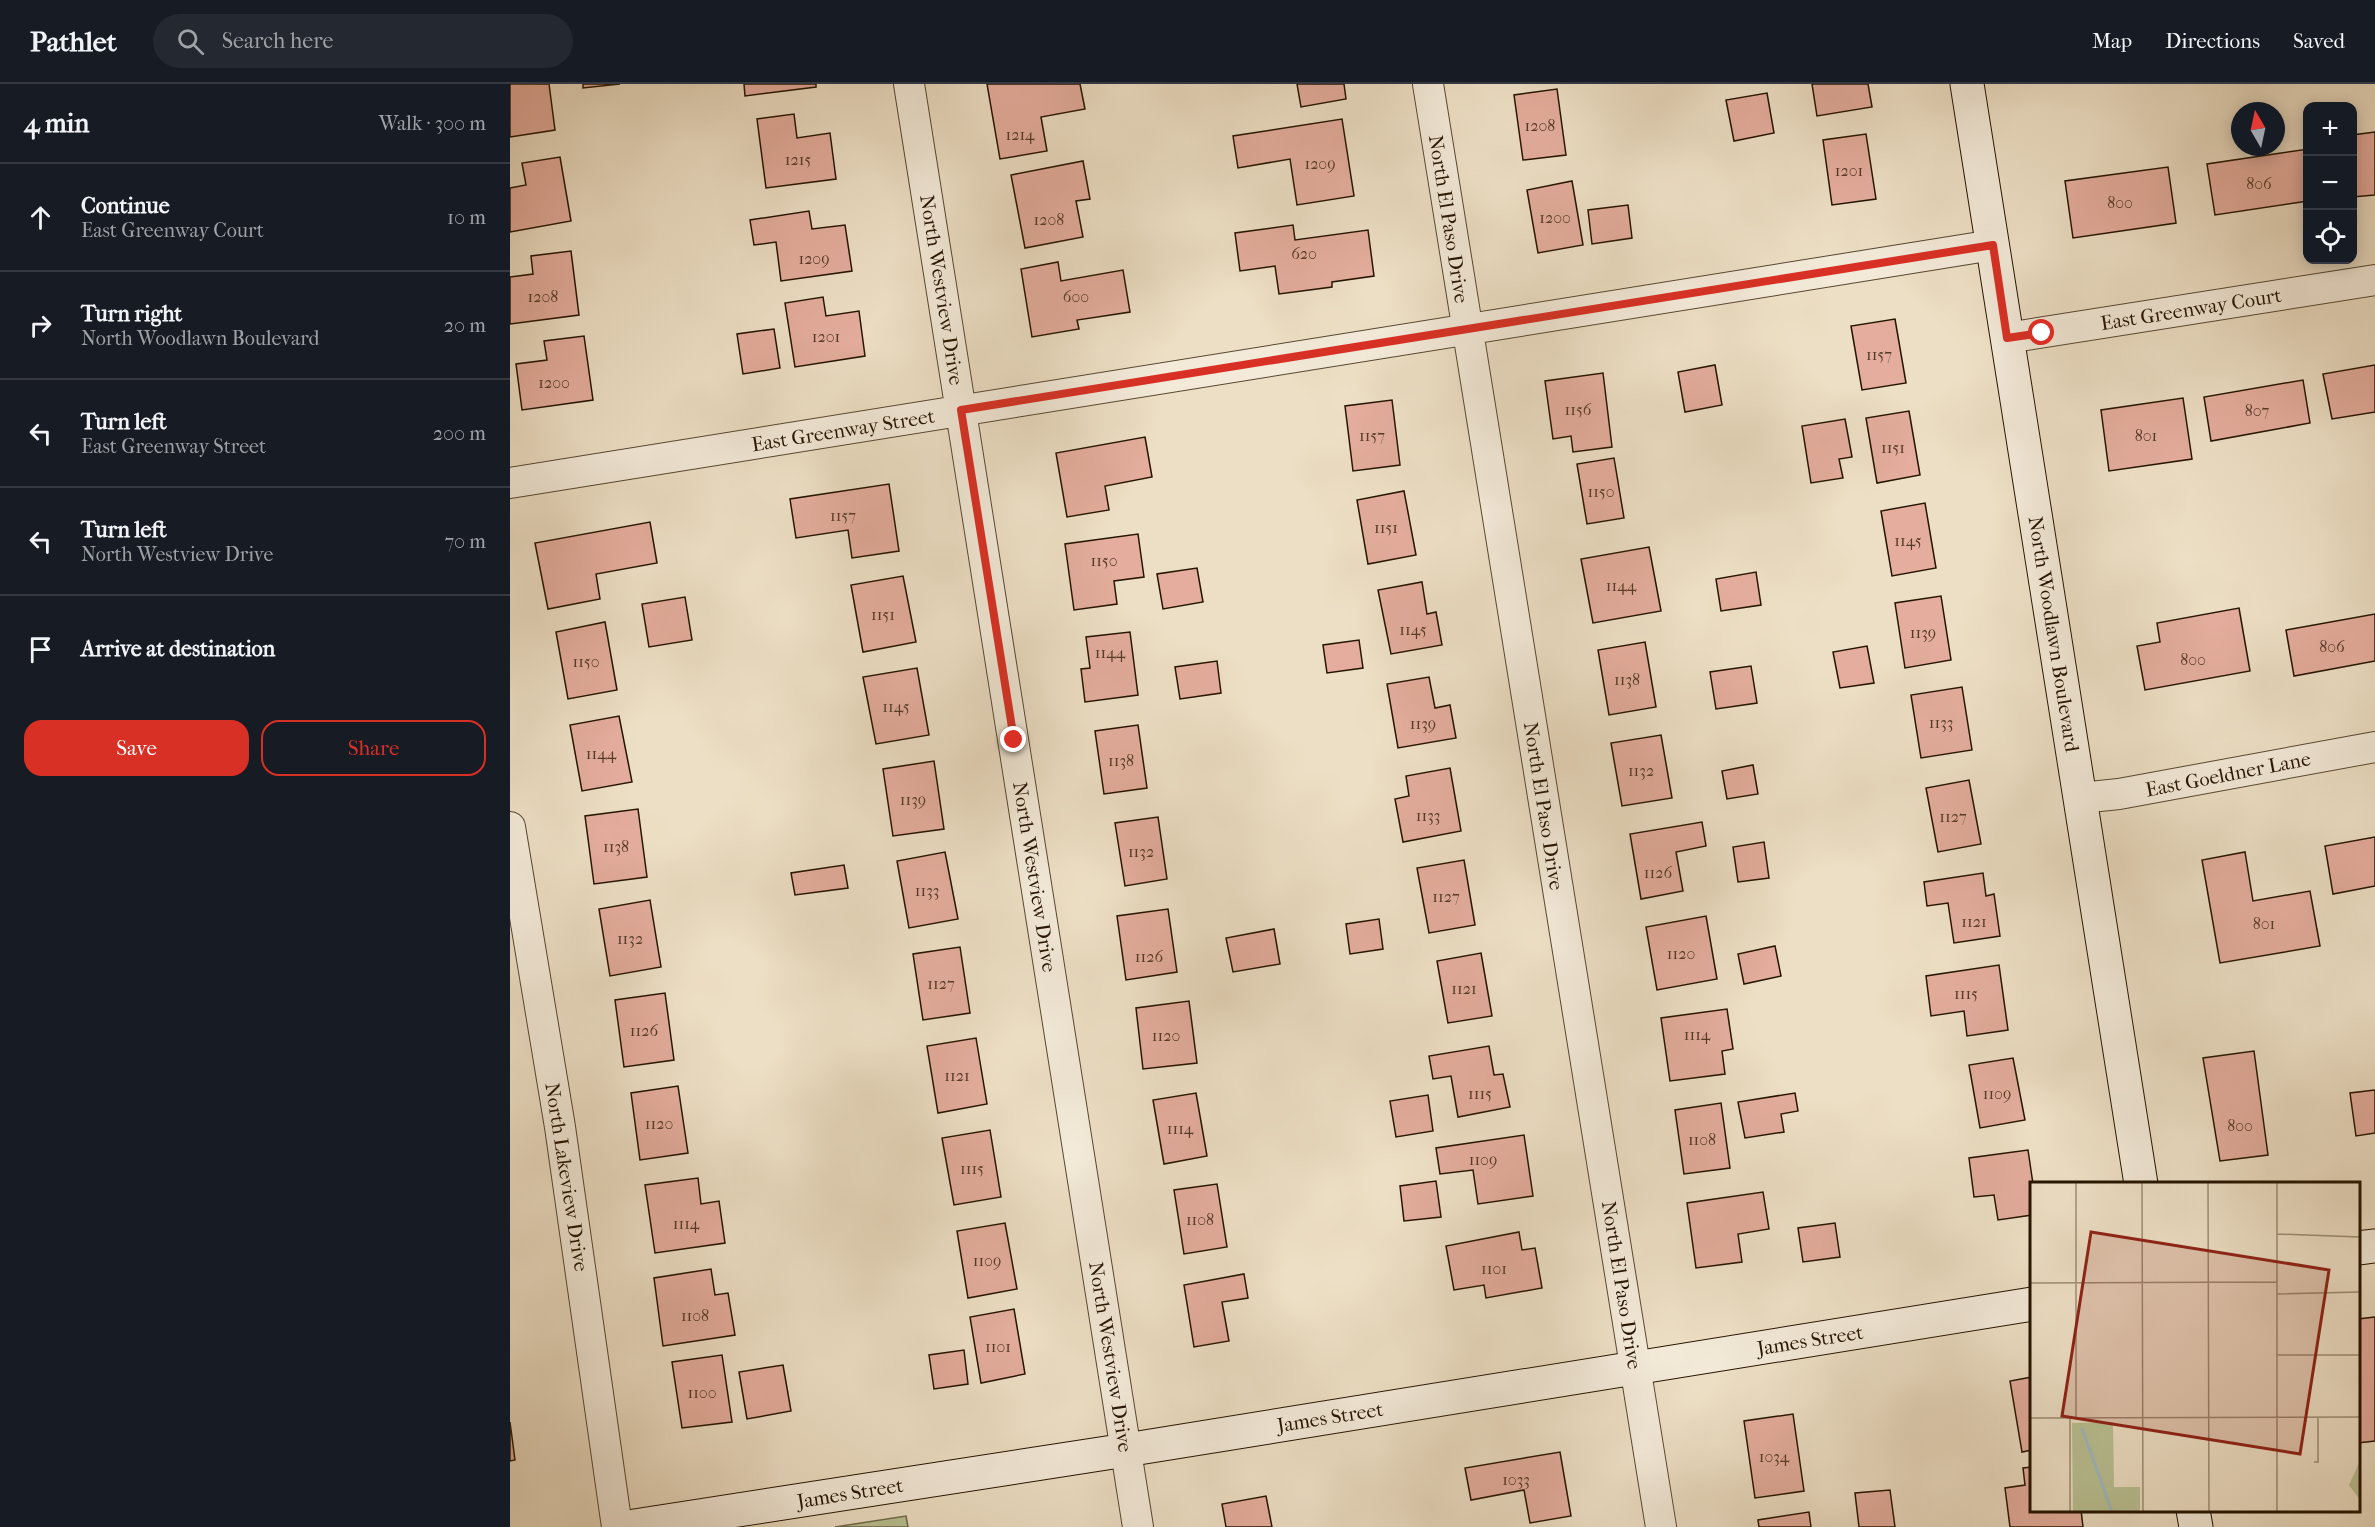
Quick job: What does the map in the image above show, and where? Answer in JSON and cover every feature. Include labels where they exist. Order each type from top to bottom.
[{"type":"street","name":"North Westview Drive","points":[[909,84],[1138,1527]]},
{"type":"street","name":"North El Paso Drive","points":[[1428,84],[1661,1527]]},
{"type":"street","name":"North Woodlawn Boulevard","points":[[1968,84],[2141,1182]]},
{"type":"street","name":"East Greenway Street","points":[[510,483],[1993,245]]},
{"type":"street","name":"East Greenway Court","points":[[2007,338],[2375,280]]},
{"type":"street","name":"East Goeldner Lane","points":[[2080,798],[2119,794],[2375,747]]},
{"type":"street","name":"North Lakeview Drive","points":[[510,827],[560,1127],[617,1527]]},
{"type":"street","points":[[2360,1248],[2375,1245]]},
{"type":"street","name":"James Street","points":[[628,1527],[1126,1450],[2030,1304]]},
{"type":"street","points":[[2193,1512],[2196,1527]]},
{"type":"green space","points":[[906,1516],[908,1527],[835,1527]]},
{"type":"building","points":[[510,84],[549,84],[555,130],[510,137]]},
{"type":"building","points":[[583,84],[620,84],[583,88]]},
{"type":"building","points":[[744,84],[816,84],[816,87],[745,96]]},
{"type":"building","points":[[987,84],[1080,84],[1085,109],[1041,117],[1047,151],[1000,159]]},
{"type":"building","points":[[1297,84],[1344,84],[1346,99],[1301,107]]},
{"type":"building","points":[[1812,84],[1868,84],[1872,107],[1817,116]]},
{"type":"building","points":[[1557,89],[1566,155],[1523,160],[1514,95]]},
{"type":"building","points":[[1767,93],[1774,133],[1734,141],[1726,100]]},
{"type":"building","points":[[794,114],[797,138],[830,133],[836,179],[766,188],[757,119]]},
{"type":"building","points":[[1342,119],[1354,196],[1297,205],[1290,159],[1238,168],[1233,136]]},
{"type":"building","points":[[2375,132],[2375,195],[2357,197],[2357,134]]},
{"type":"building","points":[[1866,134],[1876,199],[1832,205],[1823,140]]},
{"type":"building","points":[[2303,150],[2303,202],[2215,215],[2207,164],[2261,156],[2285,156],[2285,152]]},
{"type":"building","points":[[560,157],[571,221],[510,232],[510,188],[526,185],[522,163]]},
{"type":"building","points":[[1083,161],[1090,199],[1076,201],[1083,237],[1025,248],[1011,175]]},
{"type":"building","points":[[2168,167],[2176,223],[2073,238],[2065,181]]},
{"type":"building","points":[[1572,181],[1583,245],[1538,253],[1527,190]]},
{"type":"building","points":[[1628,205],[1632,238],[1592,244],[1588,210]]},
{"type":"building","points":[[809,211],[812,229],[845,225],[852,271],[781,281],[776,242],[754,245],[750,220]]},
{"type":"building","points":[[1293,225],[1295,240],[1368,230],[1374,276],[1332,282],[1332,287],[1279,294],[1275,266],[1240,271],[1235,233]]},
{"type":"building","points":[[571,251],[579,315],[510,324],[510,277],[533,274],[531,256]]},
{"type":"building","points":[[1058,262],[1061,281],[1123,270],[1130,312],[1077,320],[1079,329],[1032,337],[1021,269]]},
{"type":"building","points":[[823,297],[826,316],[859,311],[865,356],[795,367],[785,303]]},
{"type":"building","points":[[1895,319],[1906,383],[1862,390],[1851,326]]},
{"type":"building","points":[[774,329],[780,368],[743,374],[737,334]]},
{"type":"building","points":[[584,336],[593,400],[522,410],[516,364],[547,360],[544,341]]},
{"type":"building","points":[[1715,365],[1722,405],[1685,412],[1678,372]]},
{"type":"building","points":[[2375,365],[2375,412],[2332,419],[2323,374]]},
{"type":"building","points":[[1603,373],[1612,447],[1573,452],[1571,436],[1553,439],[1545,381]]},
{"type":"building","points":[[2303,380],[2310,423],[2211,441],[2204,397]]},
{"type":"building","points":[[2183,398],[2192,459],[2109,471],[2101,410]]},
{"type":"building","points":[[1392,400],[1400,465],[1353,471],[1345,406]]},
{"type":"building","points":[[1909,411],[1920,475],[1877,483],[1866,418]]},
{"type":"building","points":[[1845,419],[1852,457],[1839,459],[1843,478],[1811,483],[1802,426]]},
{"type":"building","points":[[1145,437],[1152,477],[1105,486],[1109,510],[1067,517],[1056,453]]},
{"type":"building","points":[[1614,458],[1624,518],[1587,524],[1577,464]]},
{"type":"building","points":[[889,484],[899,551],[852,558],[848,530],[796,538],[790,499]]},
{"type":"building","points":[[1404,491],[1416,555],[1368,564],[1357,500]]},
{"type":"building","points":[[1925,503],[1936,568],[1892,576],[1881,511]]},
{"type":"building","points":[[650,522],[657,563],[596,574],[600,599],[548,609],[535,543]]},
{"type":"building","points":[[1138,534],[1144,577],[1114,581],[1117,604],[1074,610],[1065,544]]},
{"type":"building","points":[[1649,547],[1661,611],[1593,623],[1581,559]]},
{"type":"building","points":[[1197,568],[1203,602],[1163,609],[1157,574]]},
{"type":"building","points":[[1756,572],[1761,605],[1721,611],[1716,579]]},
{"type":"building","points":[[903,576],[916,642],[863,652],[851,585]]},
{"type":"building","points":[[1422,582],[1427,614],[1436,612],[1442,645],[1391,654],[1378,590]]},
{"type":"building","points":[[1941,596],[1951,660],[1905,668],[1895,603]]},
{"type":"building","points":[[685,597],[692,640],[649,647],[642,604]]},
{"type":"building","points":[[2239,608],[2250,671],[2145,690],[2137,646],[2160,642],[2157,623]]},
{"type":"building","points":[[2375,614],[2375,661],[2294,676],[2286,630]]},
{"type":"building","points":[[605,622],[617,690],[568,699],[556,632]]},
{"type":"building","points":[[1130,632],[1138,695],[1085,702],[1081,669],[1090,668],[1086,637]]},
{"type":"building","points":[[1359,640],[1363,668],[1327,673],[1323,645]]},
{"type":"building","points":[[1645,642],[1656,707],[1609,715],[1598,650]]},
{"type":"building","points":[[1867,646],[1874,683],[1840,688],[1833,652]]},
{"type":"building","points":[[1217,661],[1221,693],[1180,699],[1175,667]]},
{"type":"building","points":[[1751,666],[1757,703],[1716,709],[1710,672]]},
{"type":"building","points":[[917,668],[929,735],[876,744],[863,677]]},
{"type":"building","points":[[1429,677],[1435,708],[1450,705],[1456,738],[1398,748],[1387,684]]},
{"type":"building","points":[[1962,687],[1972,750],[1921,758],[1911,695]]},
{"type":"building","points":[[619,716],[632,782],[582,791],[570,725]]},
{"type":"building","points":[[1138,725],[1147,788],[1104,794],[1095,731]]},
{"type":"building","points":[[1661,735],[1672,798],[1622,806],[1611,743]]},
{"type":"building","points":[[934,761],[944,829],[893,836],[883,769]]},
{"type":"building","points":[[1753,765],[1758,794],[1727,799],[1722,771]]},
{"type":"building","points":[[1450,768],[1461,831],[1403,842],[1395,799],[1409,796],[1406,776]]},
{"type":"building","points":[[1969,780],[1981,844],[1938,852],[1926,788]]},
{"type":"building","points":[[638,809],[647,877],[594,884],[585,816]]},
{"type":"building","points":[[1158,817],[1167,879],[1125,886],[1115,823]]},
{"type":"building","points":[[1702,822],[1706,846],[1676,852],[1683,891],[1641,899],[1630,834]]},
{"type":"building","points":[[2375,837],[2375,886],[2333,894],[2325,846]]},
{"type":"building","points":[[1764,842],[1769,878],[1738,882],[1733,847]]},
{"type":"building","points":[[945,852],[958,919],[909,928],[897,861]]},
{"type":"building","points":[[2245,852],[2253,901],[2310,891],[2320,946],[2220,963],[2202,860]]},
{"type":"building","points":[[1464,860],[1475,925],[1429,933],[1417,868]]},
{"type":"building","points":[[844,865],[848,888],[795,895],[791,873]]},
{"type":"building","points":[[1983,873],[1986,896],[1994,894],[2000,936],[1954,943],[1948,903],[1927,906],[1924,882]]},
{"type":"building","points":[[650,900],[661,967],[610,976],[599,909]]},
{"type":"building","points":[[1168,909],[1177,972],[1126,980],[1117,916]]},
{"type":"building","points":[[1706,916],[1717,979],[1657,990],[1646,927]]},
{"type":"building","points":[[1379,919],[1383,949],[1350,954],[1346,924]]},
{"type":"building","points":[[1274,929],[1280,964],[1233,972],[1226,938]]},
{"type":"building","points":[[1775,946],[1781,976],[1744,984],[1738,954]]},
{"type":"building","points":[[960,947],[970,1013],[923,1020],[913,954]]},
{"type":"building","points":[[1481,953],[1492,1016],[1448,1023],[1437,961]]},
{"type":"building","points":[[1999,965],[2008,1030],[1967,1036],[1964,1011],[1931,1016],[1926,976]]},
{"type":"building","points":[[665,993],[674,1060],[624,1067],[615,1000]]},
{"type":"building","points":[[1189,1001],[1197,1063],[1143,1069],[1136,1008]]},
{"type":"building","points":[[1727,1009],[1733,1049],[1722,1051],[1725,1074],[1670,1081],[1661,1018]]},
{"type":"building","points":[[976,1038],[987,1104],[938,1113],[927,1046]]},
{"type":"building","points":[[1489,1046],[1494,1075],[1503,1074],[1510,1107],[1458,1117],[1451,1076],[1433,1079],[1429,1056]]},
{"type":"building","points":[[2254,1051],[2268,1155],[2220,1161],[2203,1058]]},
{"type":"building","points":[[2013,1058],[2025,1120],[1980,1128],[1969,1065]]},
{"type":"building","points":[[678,1086],[688,1153],[640,1160],[631,1093]]},
{"type":"building","points":[[2375,1090],[2375,1133],[2356,1136],[2350,1093]]},
{"type":"building","points":[[1196,1093],[1207,1156],[1164,1164],[1153,1100]]},
{"type":"building","points":[[1795,1093],[1798,1111],[1781,1114],[1784,1132],[1745,1138],[1738,1102]]},
{"type":"building","points":[[1428,1095],[1433,1131],[1396,1137],[1390,1101]]},
{"type":"building","points":[[1721,1103],[1730,1168],[1684,1174],[1675,1110]]},
{"type":"building","points":[[990,1130],[1001,1197],[954,1205],[942,1138]]},
{"type":"building","points":[[1524,1135],[1533,1196],[1478,1204],[1473,1170],[1440,1174],[1436,1148]]},
{"type":"building","points":[[2028,1150],[2033,1182],[2030,1182],[2030,1215],[1998,1220],[1994,1195],[1974,1197],[1969,1158]]},
{"type":"building","points":[[698,1178],[701,1204],[719,1201],[725,1243],[655,1253],[645,1185]]},
{"type":"building","points":[[1436,1181],[1441,1217],[1404,1221],[1400,1186]]},
{"type":"building","points":[[1217,1184],[1227,1247],[1184,1254],[1174,1190]]},
{"type":"building","points":[[1763,1192],[1769,1229],[1738,1234],[1742,1262],[1696,1268],[1687,1203]]},
{"type":"building","points":[[1005,1223],[1017,1289],[968,1298],[957,1231]]},
{"type":"building","points":[[1835,1223],[1840,1257],[1803,1262],[1798,1228]]},
{"type":"building","points":[[1519,1232],[1522,1250],[1535,1248],[1542,1288],[1486,1298],[1484,1285],[1454,1290],[1446,1246]]},
{"type":"building","points":[[711,1269],[715,1295],[728,1293],[735,1335],[663,1346],[654,1278]]},
{"type":"building","points":[[1244,1274],[1248,1298],[1222,1302],[1229,1341],[1194,1347],[1184,1285]]},
{"type":"building","points":[[1014,1309],[1025,1374],[981,1383],[970,1317]]},
{"type":"building","points":[[2375,1317],[2375,1441],[2360,1443],[2360,1319]]},
{"type":"building","points":[[964,1350],[968,1384],[934,1389],[929,1355]]},
{"type":"building","points":[[722,1355],[732,1422],[682,1428],[672,1362]]},
{"type":"building","points":[[783,1365],[791,1411],[747,1419],[739,1372]]},
{"type":"building","points":[[2030,1377],[2030,1450],[2022,1452],[2010,1381]]},
{"type":"building","points":[[1793,1414],[1804,1491],[1755,1498],[1744,1421]]},
{"type":"building","points":[[510,1422],[515,1460],[510,1461]]},
{"type":"building","points":[[1560,1452],[1571,1516],[1530,1523],[1524,1490],[1471,1500],[1465,1468]]},
{"type":"building","points":[[2030,1467],[2030,1512],[2081,1512],[2083,1527],[2010,1527],[2005,1488],[2025,1485],[2023,1468]]},
{"type":"building","points":[[1890,1490],[1895,1527],[1859,1527],[1855,1493]]},
{"type":"building","points":[[1266,1496],[1272,1527],[1226,1527],[1222,1504]]},
{"type":"building","points":[[1809,1512],[1811,1527],[1759,1527],[1758,1520]]},
{"type":"route","points":[[1014,740],[961,410],[1993,245],[2007,338],[2042,333]]}]
